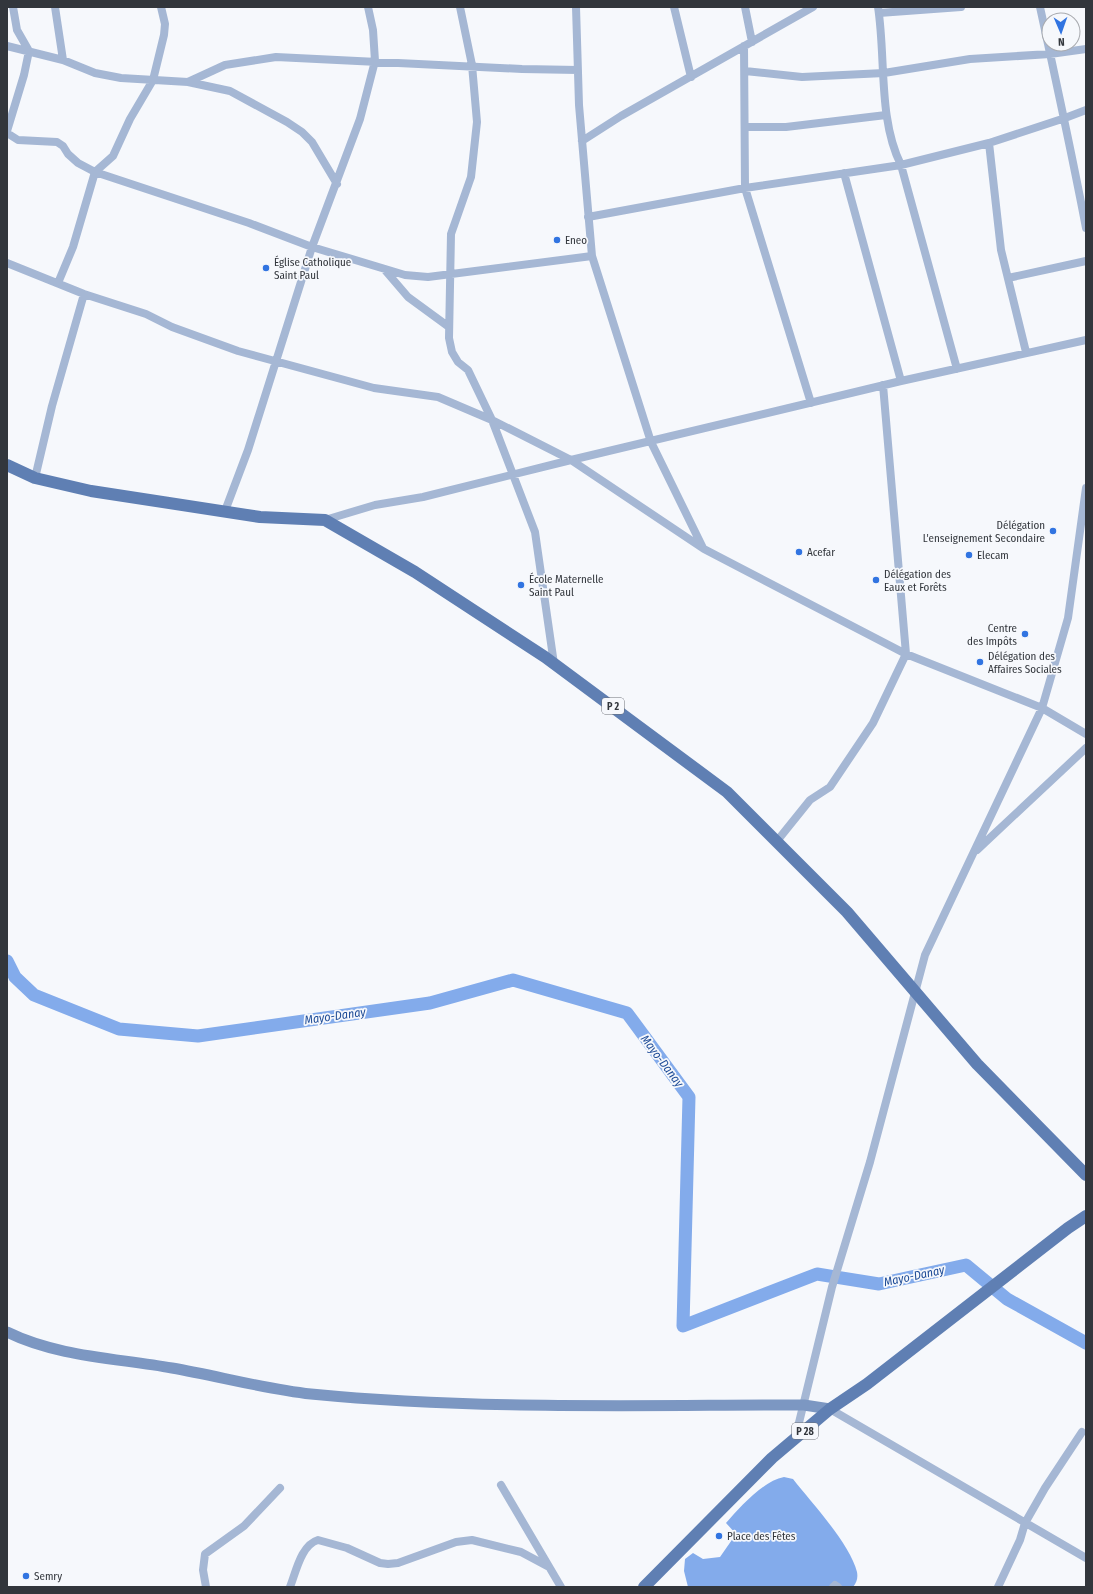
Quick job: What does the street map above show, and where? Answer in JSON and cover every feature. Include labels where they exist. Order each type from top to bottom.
[{"type":"main road","name":"P 2","points":[[7,465],[35,478],[91,491],[260,517],[325,520],[415,572],[554,664],[728,792],[847,912],[977,1064],[1086,1175]]},
{"type":"main road","name":"P 28","points":[[644,1587],[772,1458],[830,1410],[867,1384],[1068,1228],[1086,1216]]},
{"type":"main road","points":[[7,1332],[26,1341],[54,1350],[172,1368],[309,1394],[387,1400],[560,1406],[804,1405],[830,1410]]},
{"type":"street","points":[[13,7],[17,30],[29,51],[24,75],[7,132],[18,140],[57,142],[63,146],[68,154],[78,163],[95,172],[249,223],[312,247],[384,269],[414,276],[428,277],[592,256]]},
{"type":"street","points":[[55,7],[63,60]]},
{"type":"street","points":[[58,283],[73,247],[95,172],[113,156],[130,119],[153,80],[164,35],[165,24],[161,7]]},
{"type":"street","points":[[225,511],[248,450],[312,247],[337,184],[360,119],[375,61],[373,30],[368,7]]},
{"type":"street","points":[[460,7],[472,65],[477,122],[475,157],[463,204],[451,234],[449,327],[452,352],[458,362],[468,370],[492,420],[515,475],[534,532],[554,664]]},
{"type":"street","points":[[576,7],[582,141],[592,256],[651,442],[704,549]]},
{"type":"street","points":[[674,7],[691,77]]},
{"type":"street","points":[[745,7],[752,42]]},
{"type":"street","points":[[582,141],[621,116],[813,7]]},
{"type":"street","points":[[957,369],[901,165],[893,149],[886,115],[878,10],[961,7]]},
{"type":"street","points":[[1040,7],[1065,118],[1086,228]]},
{"type":"street","points":[[7,46],[63,60],[95,73],[121,78],[188,82],[230,91],[288,122],[302,132],[312,142],[337,184]]},
{"type":"street","points":[[744,46],[745,188],[811,403]]},
{"type":"street","points":[[744,71],[802,77],[884,73],[970,59],[1050,54],[1086,49]]},
{"type":"street","points":[[188,82],[225,65],[276,57],[472,65],[522,69],[578,70]]},
{"type":"street","points":[[588,217],[745,188],[901,165],[989,143],[1085,112]]},
{"type":"street","points":[[745,127],[798,126],[886,115]]},
{"type":"street","points":[[989,143],[998,226],[1008,278],[1026,352]]},
{"type":"street","points":[[844,173],[901,381]]},
{"type":"street","points":[[1008,278],[1086,261]]},
{"type":"street","points":[[7,263],[84,294],[146,314],[172,327],[210,342],[374,388],[438,397],[492,420],[571,460],[704,549],[906,654],[1042,708],[1086,734]]},
{"type":"street","points":[[384,269],[408,297],[449,327]]},
{"type":"street","points":[[35,478],[52,406],[84,294]]},
{"type":"street","points":[[325,520],[375,506],[423,497],[883,385],[1026,352],[1086,340]]},
{"type":"street","points":[[777,841],[810,800],[830,787],[873,723],[906,654],[883,385]]},
{"type":"street","points":[[795,1440],[832,1287],[870,1162],[914,991],[931,941],[1042,708],[1068,618],[1086,488]]},
{"type":"street","points":[[972,855],[1086,748]]},
{"type":"street","points":[[830,1410],[1086,1558]]},
{"type":"street","points":[[998,1587],[1020,1540],[1025,1522],[1045,1488],[1082,1432]]},
{"type":"street","points":[[501,1485],[561,1587]]},
{"type":"street","points":[[206,1587],[203,1570],[206,1554],[244,1526],[280,1488]]},
{"type":"street","points":[[290,1587],[304,1552],[308,1546],[318,1540],[347,1548],[380,1563],[388,1564],[398,1563],[456,1542],[472,1540],[520,1552],[549,1567]]},
{"type":"street","points":[[833,1587],[835,1585],[838,1587]]},
{"type":"water","points":[[784,1477],[793,1479],[830,1524],[847,1549],[857,1572],[857,1580],[853,1587],[688,1587],[684,1571],[685,1559],[693,1553],[703,1559],[720,1557],[736,1534],[726,1523],[745,1502],[760,1489],[776,1479]]},
{"type":"waterway","name":"Mayo-Danay","points":[[7,961],[15,977],[34,995],[119,1029],[198,1036],[430,1003],[513,980],[627,1013],[689,1097],[683,1326],[817,1274],[879,1284],[966,1265],[1007,1299],[1086,1343]]},
{"type":"place","name":"Eneo","points":[[557,240]]},
{"type":"place","name":"Église Catholique Saint Paul","points":[[266,268]]},
{"type":"place","name":"Délégation L'enseignement Secondaire","points":[[1053,531]]},
{"type":"place","name":"Acefar","points":[[799,552]]},
{"type":"place","name":"Elecam","points":[[969,555]]},
{"type":"place","name":"Délégation des Eaux et Forêts","points":[[876,580]]},
{"type":"place","name":"École Maternelle Saint Paul","points":[[521,585]]},
{"type":"place","name":"Centre des Impôts","points":[[1025,634]]},
{"type":"place","name":"Délégation des Affaires Sociales","points":[[980,662]]},
{"type":"place","name":"Place des Fêtes","points":[[719,1536]]},
{"type":"place","name":"Semry","points":[[26,1576]]}]
